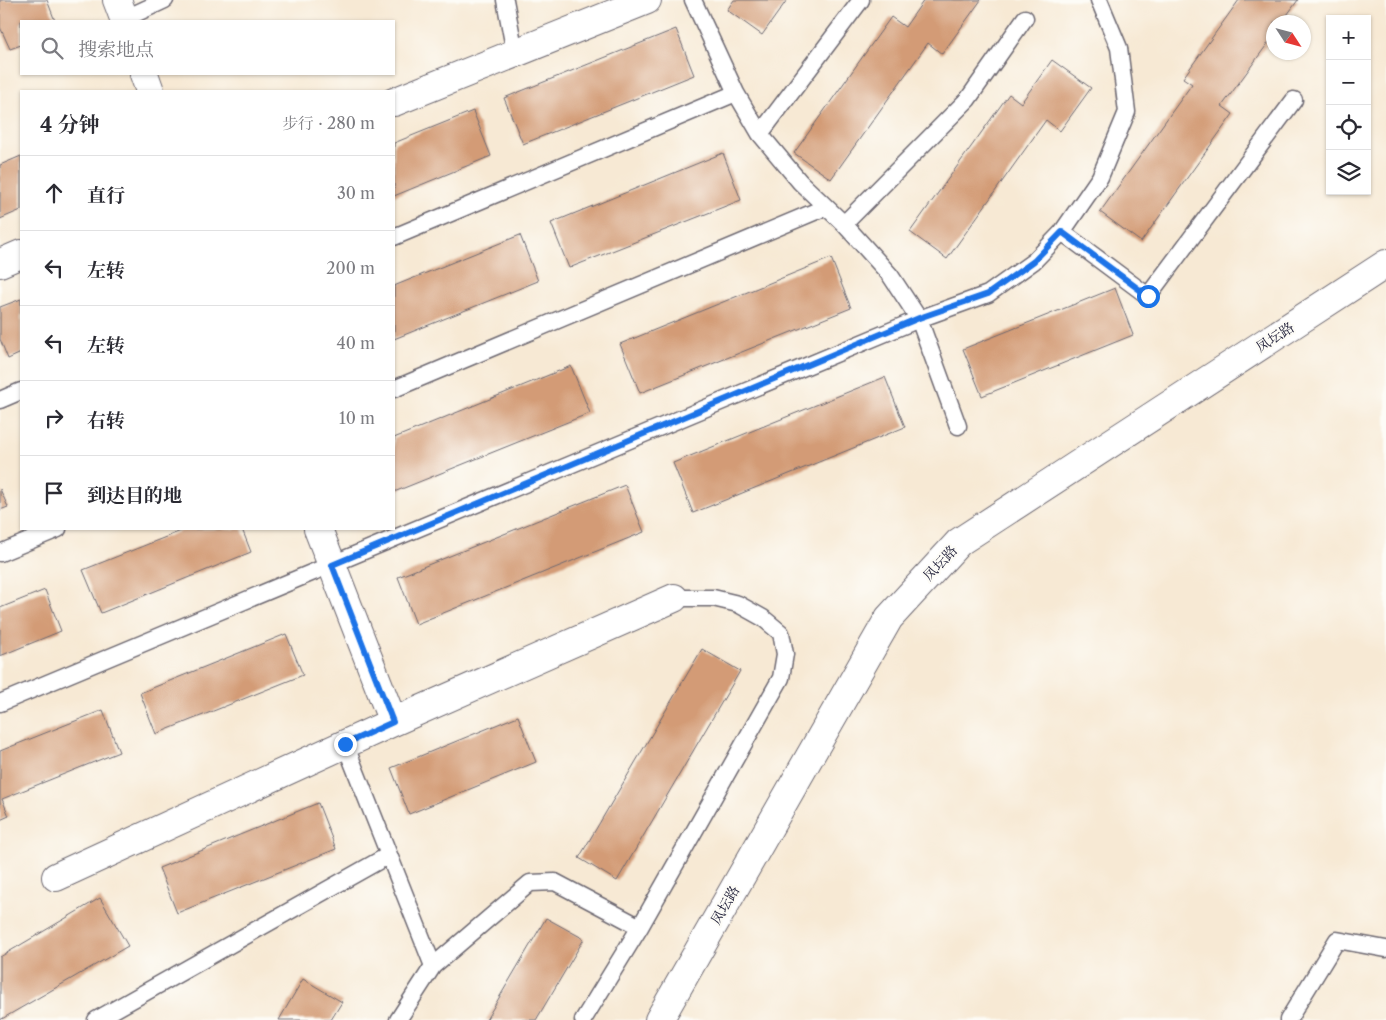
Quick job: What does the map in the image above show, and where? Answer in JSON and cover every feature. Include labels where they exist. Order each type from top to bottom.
[{"type":"street","points":[[395,102],[646,0]]},
{"type":"street","points":[[144,75],[150,90]]},
{"type":"street","points":[[0,263],[20,254]]},
{"type":"street","name":"凤坛路","points":[[659,1020],[889,618],[959,542],[1386,264]]},
{"type":"street","points":[[318,530],[393,722]]},
{"type":"street","points":[[56,877],[393,722],[674,598]]},
{"type":"lane","points":[[122,13],[165,0]]},
{"type":"lane","points":[[505,0],[515,53]]},
{"type":"lane","points":[[694,0],[736,93],[760,134],[800,182],[844,224],[890,275],[919,318],[958,426]]},
{"type":"lane","points":[[760,134],[861,0]]},
{"type":"lane","points":[[0,703],[919,318],[988,294],[1034,261],[1062,232],[1100,177],[1127,112],[1119,48],[1099,0]]},
{"type":"lane","points":[[844,224],[968,99],[1025,18]]},
{"type":"lane","points":[[395,237],[736,93]]},
{"type":"lane","points":[[1062,232],[1148,296],[1294,100]]},
{"type":"lane","points":[[395,389],[826,207]]},
{"type":"lane","points":[[0,400],[20,391]]},
{"type":"lane","points":[[0,553],[56,530]]},
{"type":"lane","points":[[583,1020],[640,927],[781,678],[785,654],[781,633],[763,618],[738,604],[713,598],[674,598]]},
{"type":"lane","points":[[345,744],[433,966]]},
{"type":"lane","points":[[96,1020],[389,855]]},
{"type":"lane","points":[[398,1020],[433,966],[530,883],[555,882],[640,927]]},
{"type":"lane","points":[[1288,1020],[1337,940],[1386,949]]},
{"type":"building","points":[[0,0],[47,0],[55,20],[20,20],[20,45],[10,49],[0,27]]},
{"type":"building","points":[[734,0],[787,0],[762,35],[727,10]]},
{"type":"building","points":[[924,0],[981,0],[942,54],[928,43],[831,179],[794,153],[891,17],[905,27]]},
{"type":"building","points":[[1239,0],[1298,0],[1287,15],[1266,15],[1266,46],[1222,106],[1233,114],[1141,242],[1100,212],[1192,84],[1183,78]]},
{"type":"building","points":[[676,29],[694,75],[523,144],[504,98]]},
{"type":"building","points":[[1052,60],[1091,88],[1060,131],[1046,120],[947,259],[910,232],[1009,94],[1021,103]]},
{"type":"building","points":[[473,111],[491,156],[395,196],[395,143]]},
{"type":"building","points":[[723,153],[741,200],[569,268],[551,223]]},
{"type":"building","points":[[20,156],[20,210],[0,219],[0,165]]},
{"type":"building","points":[[520,235],[538,281],[395,339],[395,286]]},
{"type":"building","points":[[831,258],[851,308],[640,393],[620,344]]},
{"type":"building","points":[[1115,288],[1133,335],[982,396],[963,349]]},
{"type":"building","points":[[20,299],[20,353],[8,359],[0,339],[0,307]]},
{"type":"building","points":[[571,366],[590,413],[395,492],[395,438]]},
{"type":"building","points":[[885,377],[905,427],[693,513],[673,463]]},
{"type":"building","points":[[625,485],[644,532],[416,624],[398,577]]},
{"type":"building","points":[[0,489],[8,507],[0,510]]},
{"type":"building","points":[[183,530],[242,530],[251,552],[101,613],[83,570]]},
{"type":"building","points":[[45,590],[61,631],[0,656],[0,608]]},
{"type":"building","points":[[286,634],[303,675],[156,734],[140,693]]},
{"type":"building","points":[[702,649],[740,671],[617,881],[579,858]]},
{"type":"building","points":[[103,710],[119,752],[2,799],[9,816],[0,820],[0,751]]},
{"type":"building","points":[[518,716],[536,762],[409,814],[391,768]]},
{"type":"building","points":[[318,803],[336,849],[177,913],[159,868]]},
{"type":"building","points":[[100,898],[128,946],[0,1020],[0,957]]},
{"type":"building","points":[[546,918],[584,939],[536,1020],[486,1020]]},
{"type":"building","points":[[303,979],[342,1002],[331,1020],[279,1020]]},
{"type":"route","points":[[345,744],[393,722],[332,565],[919,318],[988,294],[1034,261],[1062,232],[1148,296]]}]
